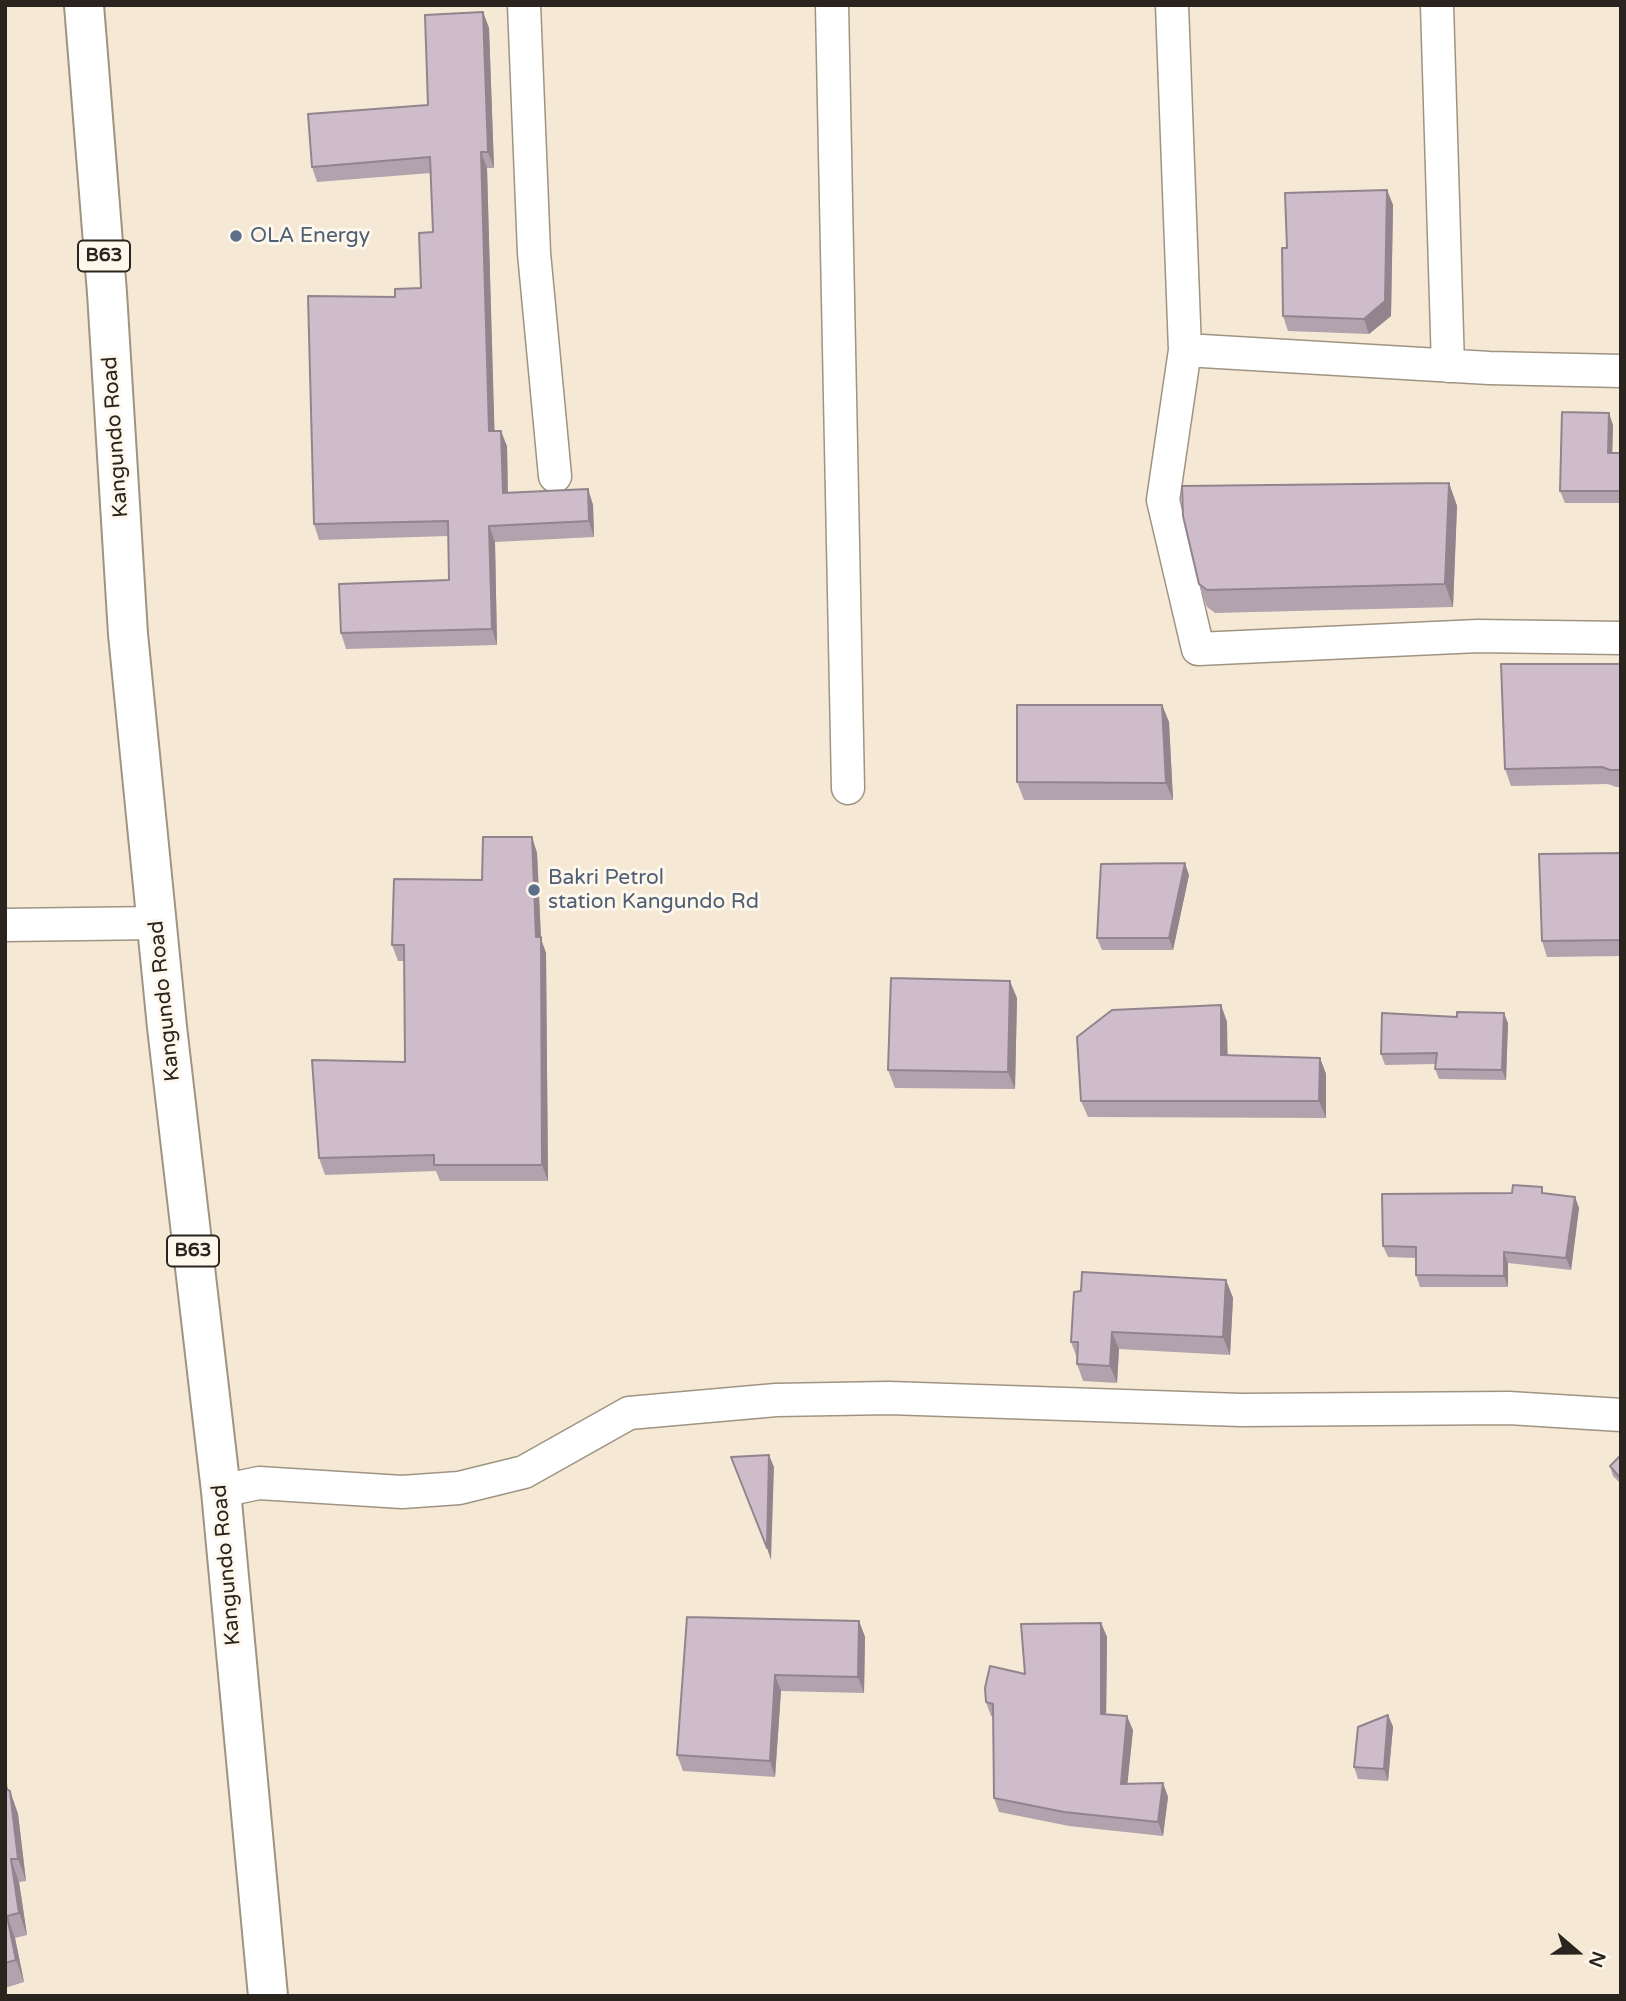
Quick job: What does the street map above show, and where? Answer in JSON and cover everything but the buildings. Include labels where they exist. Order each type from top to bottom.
[{"type":"highway","name":"Kangundo Road","points":[[84,5],[107,293],[128,634],[157,923],[221,1491],[268,1996]]},
{"type":"street","points":[[524,5],[534,253],[555,476]]},
{"type":"street","points":[[832,5],[848,788]]},
{"type":"street","points":[[1172,5],[1185,349],[1163,499],[1198,649],[1479,636],[1621,638]]},
{"type":"street","points":[[1437,5],[1448,366]]},
{"type":"street","points":[[1185,349],[1448,366],[1621,371]]},
{"type":"street","points":[[5,925],[157,923]]},
{"type":"street","points":[[221,1491],[259,1483],[402,1492],[458,1488],[524,1472],[629,1413],[776,1400],[889,1398],[1241,1410],[1509,1408],[1621,1415]]},
{"type":"place","name":"OLA Energy","points":[[236,236]]},
{"type":"place","name":"Bakri Petrol station Kangundo Rd","points":[[534,890]]}]
